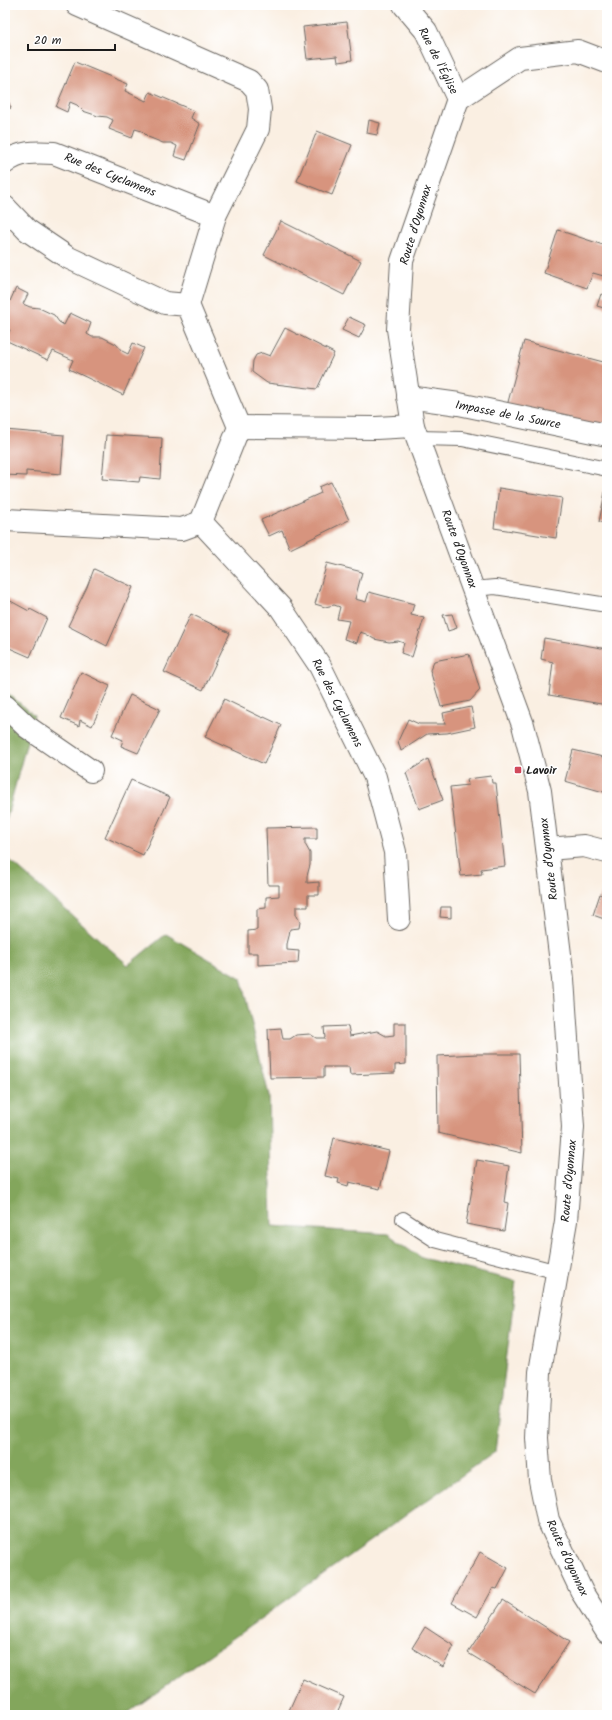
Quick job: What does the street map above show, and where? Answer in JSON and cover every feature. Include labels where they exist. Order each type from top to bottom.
[{"type":"street","points":[[5,520],[182,529],[200,522],[239,427],[188,305],[214,216],[258,129],[260,109],[257,90],[249,81],[77,5]]},
{"type":"street","name":"Rue de l'Église","points":[[404,5],[426,31],[458,99]]},
{"type":"street","points":[[458,99],[520,58],[578,52],[607,62]]},
{"type":"street","name":"Route d'Oyonnax","points":[[458,99],[402,261],[398,329],[408,397],[415,432],[523,725],[540,791],[563,979],[573,1127],[566,1221],[540,1372],[537,1438],[540,1480],[548,1520],[583,1594],[607,1632]]},
{"type":"street","name":"Rue des Cyclamens","points":[[5,163],[9,159],[29,151],[54,153],[214,216]]},
{"type":"street","points":[[5,207],[27,230],[66,257],[165,303],[188,305]]},
{"type":"street","name":"Impasse de la Source","points":[[408,397],[459,404],[607,435]]},
{"type":"street","points":[[239,427],[376,428],[415,432]]},
{"type":"street","name":"Rue des Cyclamens","points":[[200,522],[281,608],[320,666],[375,778],[395,852],[399,919]]},
{"type":"street","points":[[5,706],[27,727],[91,771]]},
{"type":"street","points":[[548,849],[584,846],[607,852]]},
{"type":"lane","points":[[415,432],[462,439],[607,469]]},
{"type":"lane","points":[[473,589],[495,587],[607,605]]},
{"type":"lane","points":[[403,1219],[435,1240],[558,1272]]},
{"type":"green space","points":[[5,691],[34,715],[5,824]]},
{"type":"green space","points":[[5,856],[128,965],[166,934],[241,978],[269,1096],[272,1226],[388,1234],[422,1258],[516,1281],[495,1452],[125,1715],[5,1715]]},
{"type":"building","points":[[347,22],[352,60],[338,62],[337,56],[307,59],[303,27]]},
{"type":"building","points":[[75,62],[128,84],[125,91],[146,101],[150,92],[194,111],[191,118],[200,124],[186,160],[174,156],[177,146],[171,143],[163,143],[148,137],[142,131],[135,129],[132,138],[109,129],[113,120],[107,117],[98,116],[83,111],[77,105],[70,102],[67,112],[56,107]]},
{"type":"building","points":[[5,94],[11,108],[5,110]]},
{"type":"building","points":[[369,120],[380,123],[377,135],[367,133]]},
{"type":"building","points":[[317,131],[352,145],[332,195],[297,181]]},
{"type":"building","points":[[281,221],[361,261],[344,295],[264,255]]},
{"type":"building","points":[[558,230],[603,245],[607,234],[607,277],[593,273],[587,288],[544,273]]},
{"type":"building","points":[[16,288],[28,294],[23,304],[30,307],[39,308],[54,315],[59,322],[64,325],[70,313],[91,323],[87,334],[92,337],[102,337],[116,344],[122,351],[128,354],[133,343],[144,348],[123,395],[69,369],[73,360],[53,351],[48,360],[5,340],[10,330],[5,328],[5,312]]},
{"type":"building","points":[[601,294],[607,295],[607,309],[597,306]]},
{"type":"building","points":[[349,317],[366,325],[359,338],[342,330]]},
{"type":"building","points":[[285,328],[334,353],[317,389],[267,383],[252,372],[253,361],[256,355],[262,353],[270,356]]},
{"type":"building","points":[[524,341],[607,363],[607,433],[507,406]]},
{"type":"building","points":[[5,430],[64,435],[61,474],[26,471],[26,476],[5,475]]},
{"type":"building","points":[[106,435],[162,438],[160,479],[140,477],[139,482],[102,479]]},
{"type":"building","points":[[331,482],[349,520],[290,549],[282,530],[269,536],[261,520],[321,493],[319,487]]},
{"type":"building","points":[[499,488],[562,498],[556,538],[494,528]]},
{"type":"building","points":[[605,492],[607,493],[607,523],[599,522]]},
{"type":"building","points":[[327,563],[362,572],[355,599],[366,602],[369,592],[414,604],[411,615],[424,618],[412,657],[401,653],[404,643],[398,641],[389,642],[374,639],[360,632],[357,643],[344,639],[349,621],[337,619],[340,607],[334,605],[325,607],[315,604]]},
{"type":"building","points":[[94,569],[133,587],[107,646],[68,626]]},
{"type":"building","points":[[5,598],[29,611],[30,609],[47,618],[30,657],[5,646]]},
{"type":"building","points":[[191,614],[230,633],[203,690],[164,672]]},
{"type":"building","points":[[452,614],[457,628],[448,631],[443,615]]},
{"type":"building","points":[[544,638],[607,649],[607,705],[549,695],[553,662],[541,659]]},
{"type":"building","points":[[469,654],[480,690],[470,701],[441,707],[430,670],[434,661]]},
{"type":"building","points":[[81,672],[110,686],[92,726],[80,720],[79,726],[61,718]]},
{"type":"building","points":[[130,695],[160,709],[138,753],[121,746],[123,740],[112,735]]},
{"type":"building","points":[[224,699],[281,725],[264,764],[205,737]]},
{"type":"building","points":[[471,707],[475,727],[447,733],[427,734],[401,751],[398,741],[408,719],[419,724],[445,724],[443,713]]},
{"type":"building","points":[[573,750],[607,758],[607,793],[565,781]]},
{"type":"building","points":[[428,759],[443,800],[419,809],[406,773]]},
{"type":"building","points":[[491,776],[492,783],[496,783],[505,866],[481,869],[482,874],[461,876],[450,787],[468,785],[467,779]]},
{"type":"building","points":[[131,780],[170,797],[143,855],[105,837]]},
{"type":"building","points":[[317,827],[317,839],[305,839],[305,844],[310,853],[307,883],[319,882],[319,895],[308,895],[308,907],[296,907],[296,914],[300,922],[299,928],[290,929],[287,944],[287,950],[299,951],[298,963],[258,965],[258,953],[248,953],[248,931],[257,930],[257,909],[266,908],[266,897],[279,896],[279,885],[268,885],[266,828]]},
{"type":"building","points":[[600,894],[607,897],[607,920],[593,915]]},
{"type":"building","points":[[441,907],[451,907],[451,918],[440,917]]},
{"type":"building","points":[[394,1023],[406,1023],[406,1064],[395,1065],[395,1073],[350,1075],[349,1067],[324,1067],[324,1077],[270,1078],[268,1029],[281,1028],[283,1039],[290,1039],[296,1035],[310,1034],[316,1038],[325,1038],[324,1027],[348,1026],[350,1036],[377,1031],[386,1036],[394,1035]]},
{"type":"building","points":[[519,1054],[522,1153],[438,1133],[437,1056]]},
{"type":"building","points":[[334,1138],[389,1151],[380,1189],[349,1182],[348,1186],[338,1183],[339,1179],[325,1176]]},
{"type":"building","points":[[477,1160],[509,1166],[504,1202],[508,1203],[504,1231],[466,1224]]},
{"type":"building","points":[[480,1552],[508,1568],[497,1589],[493,1588],[477,1617],[452,1603]]},
{"type":"building","points":[[503,1600],[569,1642],[535,1694],[468,1653]]},
{"type":"building","points":[[425,1627],[454,1646],[443,1667],[412,1648]]},
{"type":"building","points":[[303,1679],[344,1697],[336,1715],[287,1715]]},
{"type":"place","name":"Lavoir","points":[[518,770]]}]
